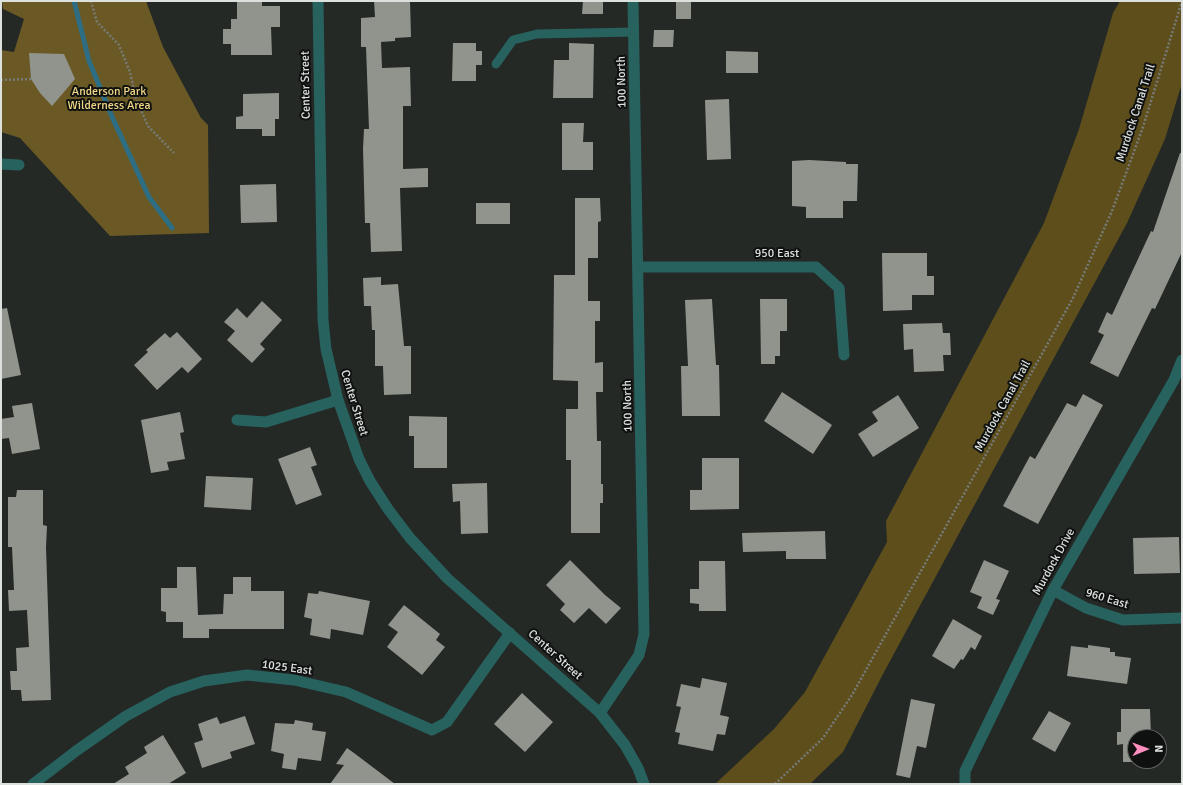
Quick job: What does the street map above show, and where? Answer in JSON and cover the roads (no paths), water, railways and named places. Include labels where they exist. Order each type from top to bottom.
[{"type":"street","name":"Center Street","points":[[318,1],[323,320],[326,349],[338,400],[359,459],[370,481],[397,521],[410,538],[447,578],[600,713]]},
{"type":"street","name":"100 North","points":[[600,713],[639,655],[644,634],[639,267],[633,1]]},
{"type":"street","points":[[1,164],[19,165]]},
{"type":"street","name":"950 East","points":[[639,267],[816,267],[839,288],[844,355]]},
{"type":"street","name":"Murdock Drive","points":[[965,784],[965,771],[1052,590],[1178,381],[1182,360]]},
{"type":"street","points":[[237,420],[266,422],[338,400]]},
{"type":"street","name":"960 East","points":[[1052,590],[1086,608],[1123,620],[1182,618]]},
{"type":"street","name":"1025 East","points":[[33,784],[76,751],[126,716],[170,692],[204,681],[247,675],[294,680],[346,692],[432,730],[447,722],[510,633]]},
{"type":"street","points":[[600,713],[625,745],[638,768],[644,784]]},
{"type":"lane","points":[[496,64],[513,40],[537,34],[634,32]]},
{"type":"waterway","points":[[74,1],[89,61],[113,119],[149,197],[172,228]]},
{"type":"park label","name":"Anderson Park Wilderness Area","points":[[109,99]]}]
